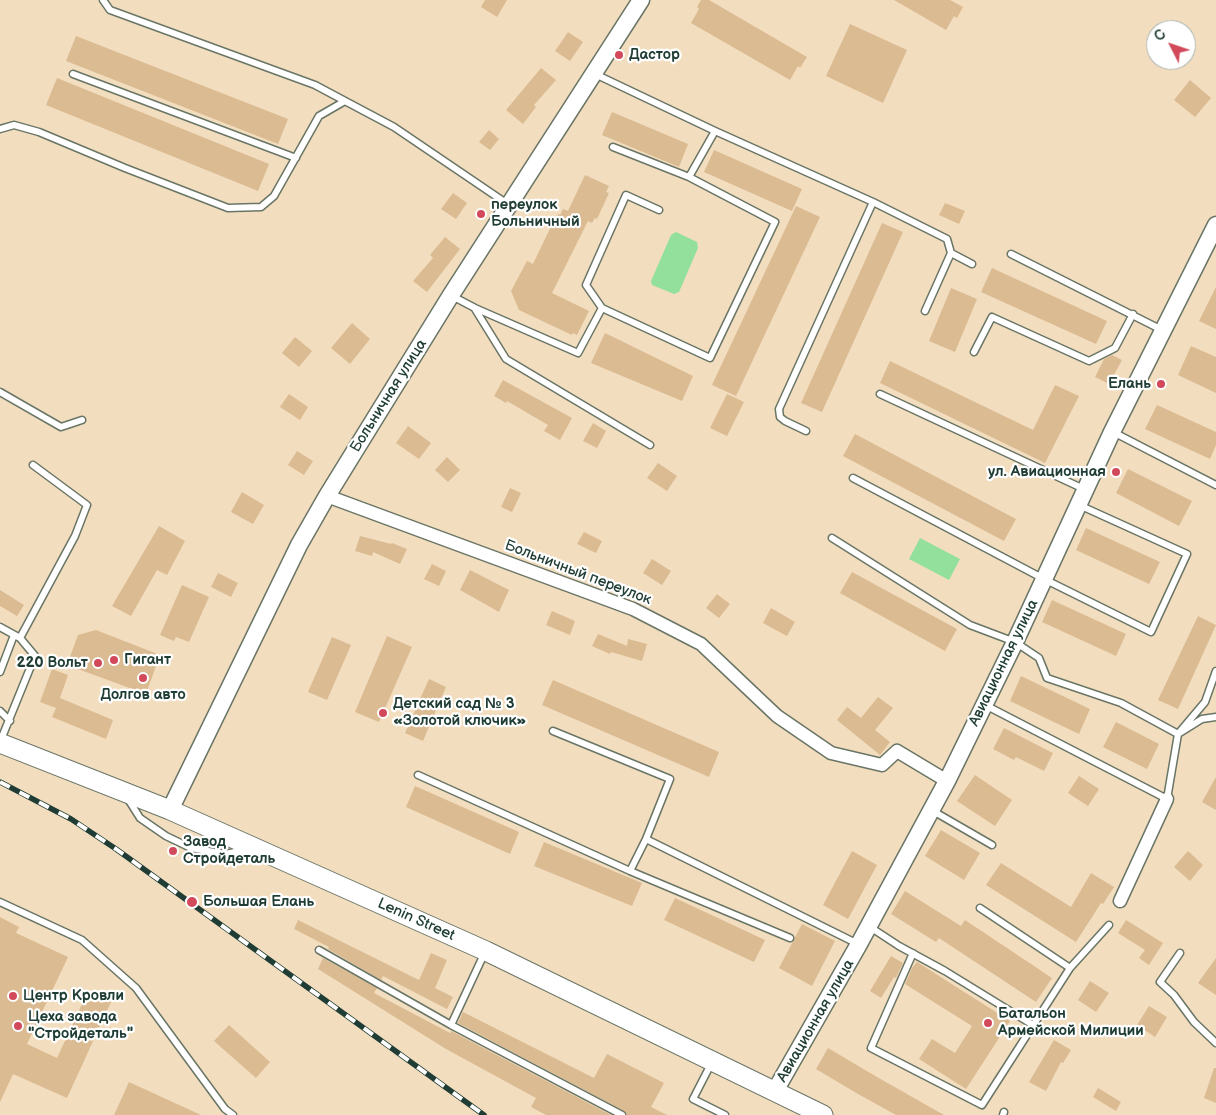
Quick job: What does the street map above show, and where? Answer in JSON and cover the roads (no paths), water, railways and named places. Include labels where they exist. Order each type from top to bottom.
[{"type":"main road","name":"Lenin Street","points":[[0,743],[170,810],[486,951],[823,1115]]},
{"type":"street","name":"Больничная улица","points":[[170,810],[295,554],[327,496],[451,295],[510,206],[640,0]]},
{"type":"street","name":"Авиационная улица","points":[[775,1091],[869,926],[947,781],[1015,642],[1112,432],[1216,225]]},
{"type":"street","name":"Больничный переулок","points":[[327,496],[633,609],[701,644],[777,716],[831,753],[882,765],[897,751],[947,781]]},
{"type":"street","points":[[1120,901],[1167,799]]},
{"type":"lane","points":[[103,0],[110,10],[315,85],[394,127],[510,206]]},
{"type":"lane","points":[[594,73],[715,131],[873,202],[947,239],[951,253],[925,311]]},
{"type":"lane","points":[[73,74],[296,158]]},
{"type":"lane","points":[[0,129],[14,125],[39,132],[228,208],[261,207],[274,196],[319,116],[345,101]]},
{"type":"lane","points":[[689,177],[715,131]]},
{"type":"lane","points":[[613,147],[689,177],[775,222],[710,358],[602,308],[586,285],[626,195],[659,210]]},
{"type":"lane","points":[[806,431],[782,419],[780,409],[873,202]]},
{"type":"lane","points":[[951,253],[972,264]]},
{"type":"lane","points":[[1011,254],[1164,330]]},
{"type":"lane","points":[[451,295],[475,308],[578,353],[602,308]]},
{"type":"lane","points":[[475,308],[506,359],[650,445]]},
{"type":"lane","points":[[974,352],[992,316],[1089,361],[1115,348],[1134,314]]},
{"type":"lane","points":[[0,392],[62,427],[82,420]]},
{"type":"lane","points":[[880,394],[1086,490]]},
{"type":"lane","points":[[1112,432],[1216,484]]},
{"type":"lane","points":[[0,672],[17,637],[75,536],[87,505],[33,465]]},
{"type":"lane","points":[[853,478],[1044,579],[1151,632],[1187,554],[1078,505]]},
{"type":"lane","points":[[832,538],[970,624],[1015,642],[1039,658],[1047,678],[1121,703],[1178,734]]},
{"type":"lane","points":[[0,628],[17,637],[35,656],[0,743]]},
{"type":"lane","points":[[984,704],[1167,799],[1178,734],[1205,702],[1216,671]]},
{"type":"lane","points":[[0,711],[10,721]]},
{"type":"lane","points":[[0,717],[10,721]]},
{"type":"lane","points":[[1178,734],[1202,719],[1216,717]]},
{"type":"lane","points":[[553,731],[670,779],[646,839],[630,871]]},
{"type":"lane","points":[[418,775],[630,871],[790,938]]},
{"type":"lane","points":[[123,792],[140,818],[166,836],[191,848],[224,854],[255,848]]},
{"type":"lane","points":[[932,810],[992,845]]},
{"type":"lane","points":[[646,839],[859,944]]},
{"type":"lane","points":[[0,902],[82,940],[136,988],[225,1109],[234,1115]]},
{"type":"lane","points":[[980,908],[1070,968]]},
{"type":"lane","points":[[913,953],[872,1048],[982,1105],[1070,968],[1110,925]]},
{"type":"lane","points":[[869,926],[1033,1025]]},
{"type":"lane","points":[[319,950],[451,1025],[622,1115]]},
{"type":"lane","points":[[451,1025],[486,951]]},
{"type":"lane","points":[[1180,953],[1160,982],[1174,995],[1199,1027],[1216,1043]]},
{"type":"lane","points":[[712,1060],[693,1099],[725,1115]]},
{"type":"railway","points":[[0,782],[71,819],[116,849],[484,1115]]},
{"type":"place","name":"Дастор","points":[[619,55]]},
{"type":"place","name":"переулок Больничный","points":[[481,214]]},
{"type":"place","name":"Елань","points":[[1161,384]]},
{"type":"place","name":"ул. Авиационная","points":[[1116,472]]},
{"type":"place","name":"Гигант","points":[[114,660]]},
{"type":"place","name":"220 Вольт","points":[[98,663]]},
{"type":"place","name":"Долгов авто","points":[[143,678]]},
{"type":"place","name":"Детский сад № 3 «Золотой ключик»","points":[[383,713]]},
{"type":"place","name":"Завод Стройдеталь","points":[[173,851]]},
{"type":"place","name":"Большая Елань","points":[[192,902]]},
{"type":"place","name":"Центр Кровли","points":[[13,996]]},
{"type":"place","name":"Батальон Армейской Милиции","points":[[988,1023]]},
{"type":"place","name":"Цеха завода \"Стройдеталь\"","points":[[18,1026]]}]
